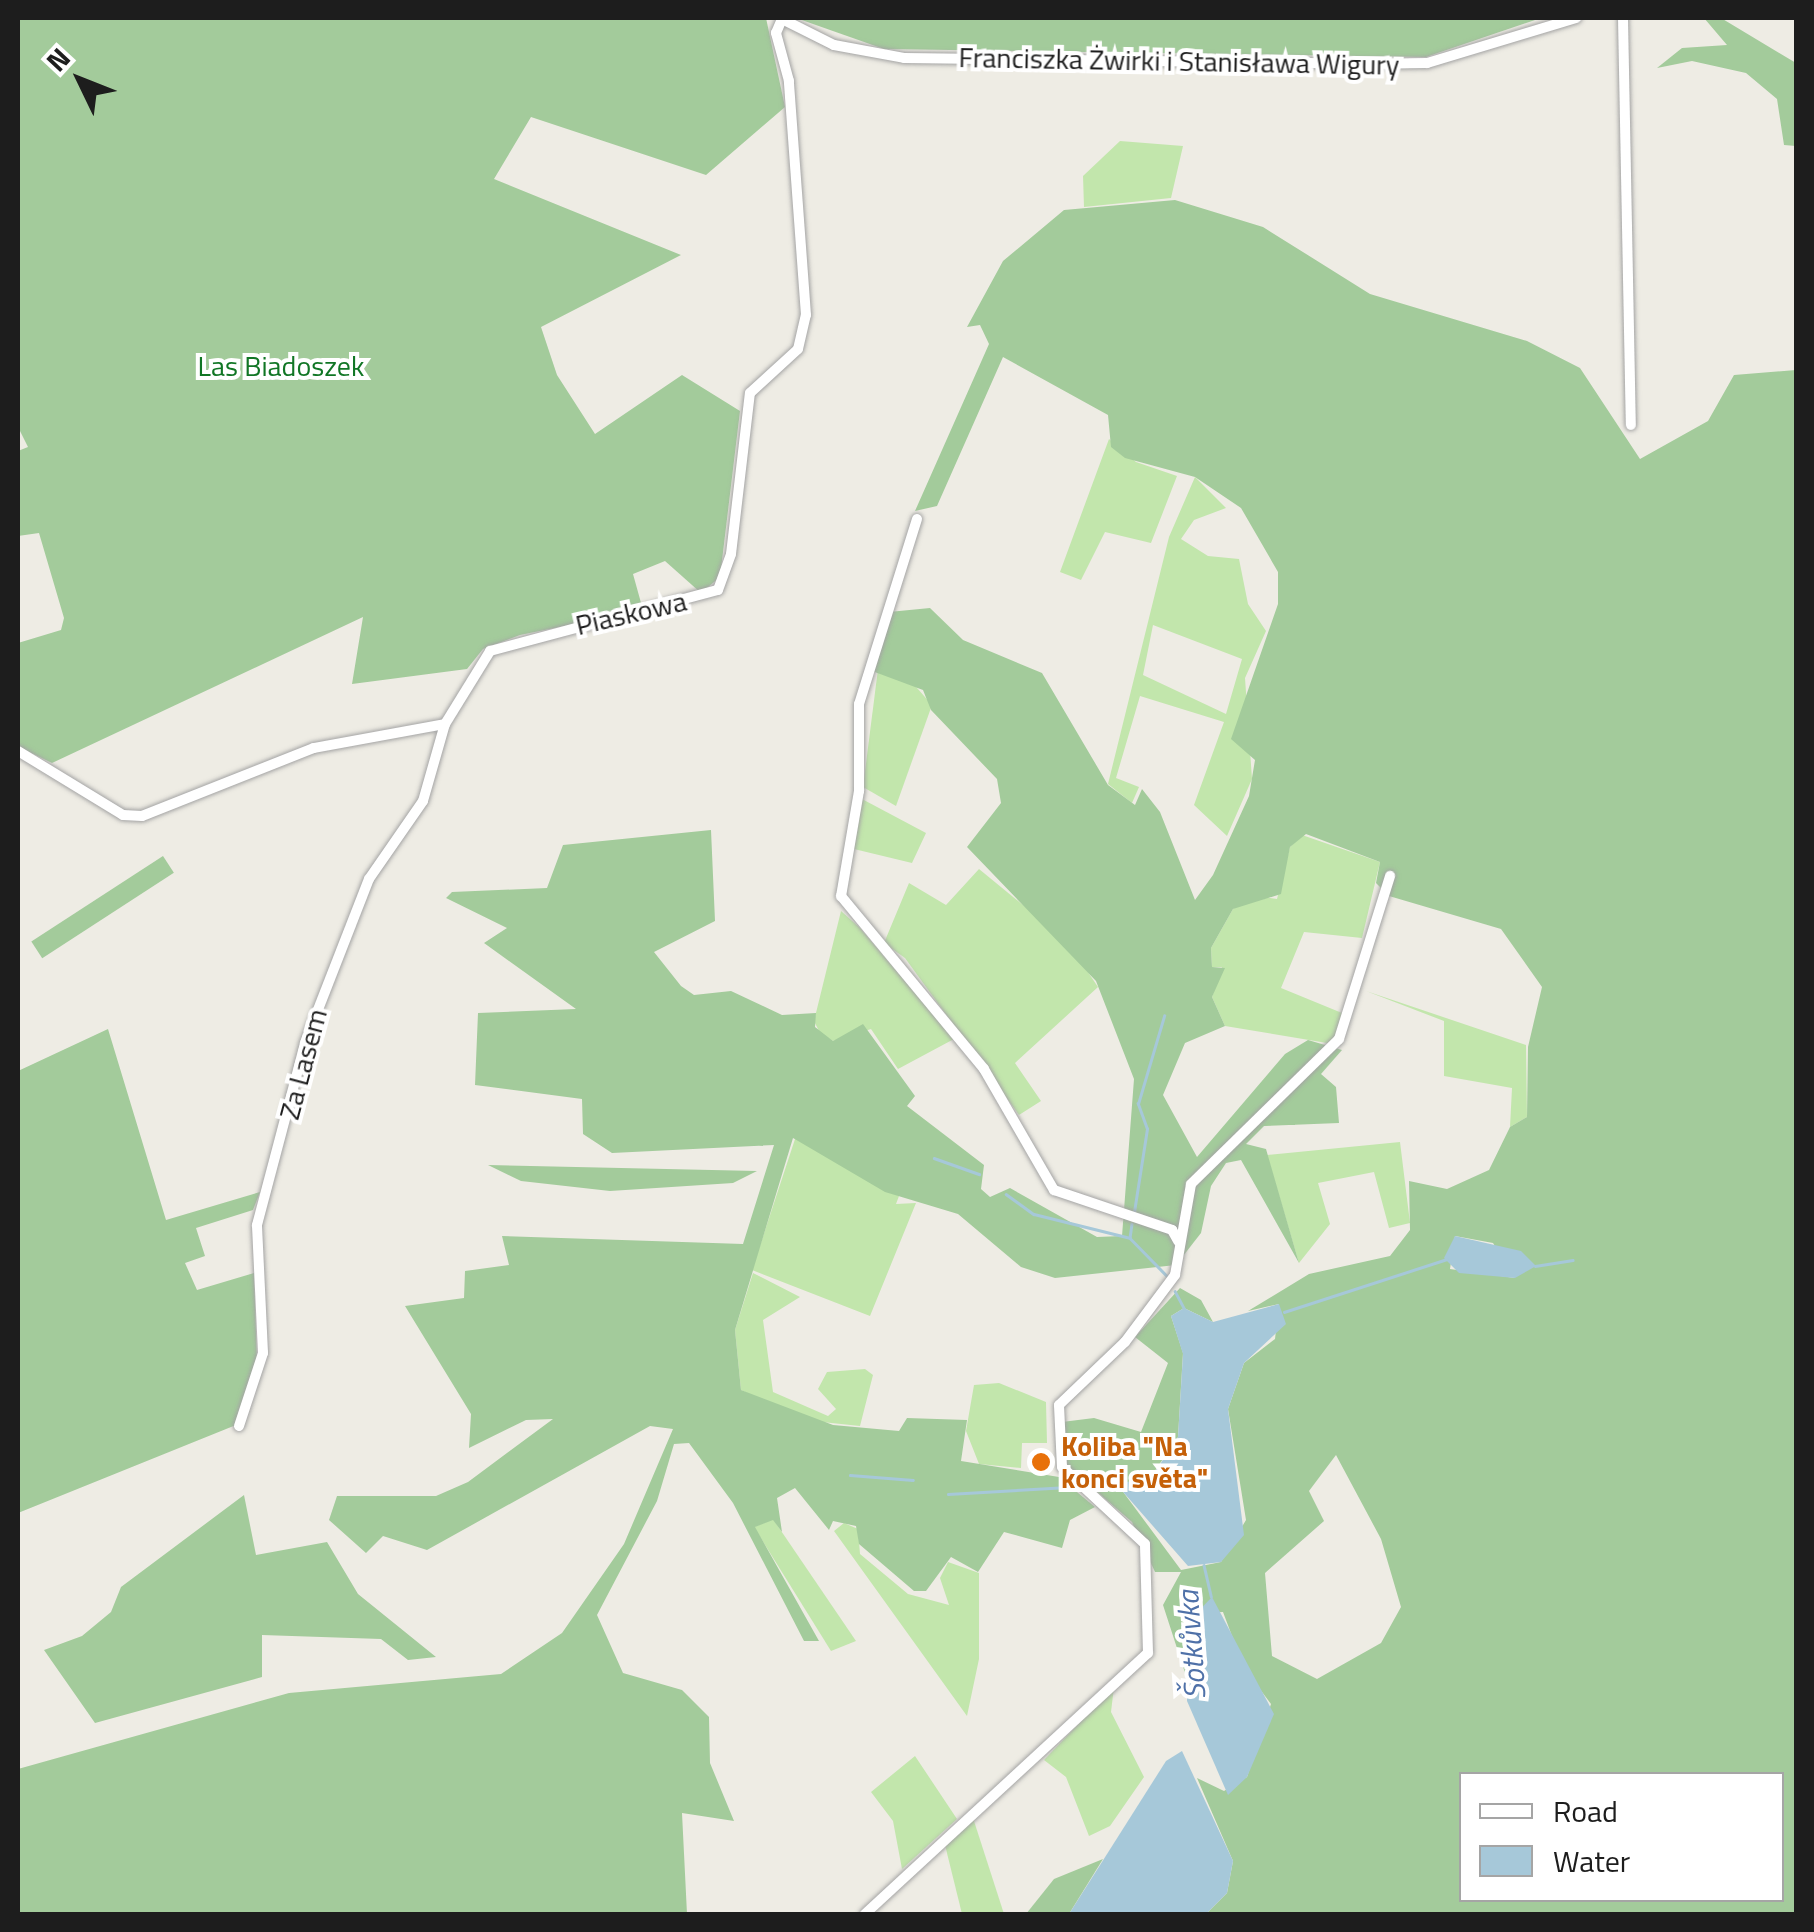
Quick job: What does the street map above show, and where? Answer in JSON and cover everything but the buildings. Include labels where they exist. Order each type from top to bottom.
[{"type":"street","name":"Franciszka Żwirki i Stanisława Wigury","points":[[782,18],[834,44],[904,58],[1388,64],[1426,63],[1576,18]]},
{"type":"street","name":"Piaskowa","points":[[445,724],[490,651],[682,604],[724,580],[750,393],[798,349],[806,315],[789,81],[776,34],[782,18]]},
{"type":"street","points":[[1623,18],[1631,425]]},
{"type":"street","points":[[917,519],[861,690],[841,896],[984,1068],[1054,1190],[1172,1230],[1180,1245]]},
{"type":"street","points":[[18,751],[123,814],[142,816],[300,752],[445,724]]},
{"type":"street","name":"Za Lasem","points":[[239,1426],[263,1353],[257,1225],[310,1026],[369,879],[423,801],[445,724]]},
{"type":"street","points":[[865,1914],[1148,1653],[1154,1636],[1145,1544],[1071,1481],[1058,1424],[1059,1405],[1166,1288],[1180,1245],[1190,1184],[1339,1040],[1390,876]]},
{"type":"green space","name":"Las Biadoszek","points":[[18,18],[766,18],[785,107],[706,175],[531,117],[494,179],[681,255],[541,327],[557,375],[595,434],[682,375],[740,411],[720,577],[701,593],[665,561],[633,574],[643,610],[520,635],[483,649],[467,669],[352,684],[363,617],[52,763],[19,747],[18,760],[18,643],[61,630],[64,618],[39,533],[18,536],[18,451],[28,447],[18,427]]},
{"type":"green space","points":[[796,18],[1541,18],[1426,57],[884,49]]},
{"type":"green space","points":[[1704,18],[1721,18],[1796,63],[1796,146],[1784,145],[1777,99],[1746,73],[1692,61],[1657,68],[1682,48],[1727,45]]},
{"type":"green space","points":[[1120,141],[1183,146],[1171,198],[1084,207],[1083,176]]},
{"type":"green space","points":[[1175,200],[1263,227],[1370,294],[1527,341],[1580,368],[1640,459],[1708,421],[1734,375],[1796,370],[1796,1914],[1206,1914],[1227,1893],[1233,1861],[1197,1778],[1224,1791],[1247,1777],[1271,1704],[1244,1668],[1223,1612],[1191,1613],[1187,1679],[1163,1605],[1181,1572],[1155,1572],[1132,1522],[1064,1463],[1062,1422],[1094,1418],[1141,1432],[1168,1363],[1135,1337],[1180,1288],[1201,1300],[1213,1322],[1184,1308],[1171,1316],[1183,1353],[1178,1437],[1152,1475],[1118,1485],[1181,1570],[1221,1562],[1246,1520],[1228,1409],[1244,1363],[1275,1339],[1279,1304],[1248,1311],[1309,1274],[1390,1256],[1410,1230],[1409,1181],[1447,1189],[1489,1170],[1510,1127],[1527,1117],[1528,1047],[1542,987],[1501,929],[1389,896],[1376,883],[1380,862],[1306,834],[1290,847],[1281,894],[1233,909],[1211,948],[1212,967],[1225,968],[1212,997],[1225,1026],[1185,1043],[1163,1095],[1197,1157],[1285,1054],[1308,1040],[1342,1050],[1321,1074],[1336,1087],[1339,1123],[1264,1126],[1246,1144],[1266,1149],[1299,1263],[1241,1160],[1226,1163],[1211,1186],[1201,1233],[1176,1265],[1055,1278],[1021,1267],[958,1214],[885,1192],[793,1138],[735,1330],[741,1390],[833,1425],[899,1431],[907,1418],[967,1420],[961,1461],[1059,1477],[1095,1507],[1070,1520],[1062,1548],[1004,1532],[978,1572],[951,1557],[926,1591],[914,1591],[859,1544],[856,1526],[833,1521],[829,1530],[795,1488],[777,1498],[782,1532],[773,1520],[755,1527],[819,1641],[804,1641],[733,1503],[689,1443],[674,1444],[657,1501],[597,1615],[623,1673],[682,1690],[709,1717],[710,1763],[734,1821],[682,1813],[687,1914],[18,1914],[18,1769],[289,1693],[501,1674],[562,1633],[624,1544],[673,1429],[650,1426],[427,1550],[383,1536],[366,1553],[329,1520],[337,1496],[436,1496],[468,1482],[553,1419],[526,1420],[469,1448],[471,1414],[405,1306],[464,1298],[465,1271],[509,1265],[502,1236],[743,1244],[774,1145],[612,1153],[583,1134],[582,1099],[475,1085],[478,1013],[576,1009],[484,943],[507,928],[446,898],[452,892],[547,888],[563,845],[711,830],[715,921],[654,952],[681,986],[694,995],[731,991],[782,1015],[816,1013],[815,1027],[833,1041],[863,1024],[915,1096],[907,1106],[984,1165],[981,1189],[990,1197],[1010,1188],[1097,1237],[1122,1236],[1134,1079],[1096,981],[967,847],[1001,803],[997,779],[931,710],[923,690],[872,671],[889,612],[930,608],[963,640],[1042,673],[1108,785],[1135,805],[1142,789],[1160,812],[1195,900],[1213,875],[1249,796],[1255,760],[1231,739],[1278,604],[1278,572],[1241,508],[1195,477],[1125,458],[1111,447],[1108,415],[1003,357],[937,506],[915,511],[989,344],[980,325],[967,327],[1003,261],[1064,210]],"holes":[[[1455,1236],[1493,1243],[1515,1278],[1450,1269]],[[1336,1455],[1381,1539],[1401,1607],[1381,1643],[1317,1679],[1272,1656],[1265,1573],[1324,1521],[1309,1491]]]},
{"type":"green space","points":[[1109,439],[1136,462],[1177,476],[1151,543],[1105,532],[1081,580],[1060,572]]},
{"type":"green space","points":[[1195,477],[1226,508],[1194,520],[1181,539],[1208,556],[1239,559],[1248,604],[1266,631],[1245,678],[1252,779],[1227,836],[1194,805],[1224,722],[1140,696],[1116,778],[1139,787],[1132,803],[1108,784],[1169,537]],"holes":[[[1153,625],[1242,659],[1226,714],[1143,675]]]},
{"type":"green space","points":[[878,669],[910,680],[932,705],[896,806],[863,787]]},
{"type":"green space","points":[[862,799],[926,833],[912,863],[854,849]]},
{"type":"green space","points":[[1302,835],[1380,862],[1362,938],[1304,932],[1281,988],[1342,1013],[1333,1044],[1225,1026],[1212,997],[1222,967],[1212,967],[1211,948],[1233,909],[1254,896],[1277,899],[1290,847]]},
{"type":"green space","points":[[163,856],[174,873],[42,958],[31,942]]},
{"type":"green space","points":[[979,869],[1067,941],[1098,987],[1015,1063],[1041,1101],[1019,1115],[905,958],[884,943],[909,883],[946,905]]},
{"type":"green space","points":[[841,911],[954,1039],[898,1069],[871,1029],[833,1041],[820,1033],[814,1021]]},
{"type":"green space","points":[[1366,991],[1526,1045],[1527,1117],[1510,1127],[1512,1088],[1444,1076],[1444,1021]]},
{"type":"green space","points":[[108,1029],[166,1220],[260,1192],[253,1210],[196,1228],[205,1256],[185,1263],[197,1290],[254,1273],[257,1362],[236,1425],[18,1513],[18,1071]]},
{"type":"green space","points":[[796,1136],[899,1196],[896,1204],[916,1203],[870,1316],[752,1270]]},
{"type":"green space","points":[[1400,1142],[1410,1223],[1389,1228],[1374,1172],[1318,1183],[1330,1224],[1299,1263],[1267,1155]]},
{"type":"green space","points":[[488,1165],[757,1171],[733,1183],[610,1191],[521,1181]]},
{"type":"green space","points":[[753,1273],[800,1297],[763,1320],[773,1392],[828,1416],[836,1409],[818,1389],[827,1372],[865,1369],[873,1375],[860,1426],[803,1420],[741,1390],[735,1330]]},
{"type":"green space","points":[[999,1383],[1046,1402],[1047,1443],[1022,1443],[1021,1468],[979,1464],[966,1431],[974,1385]]},
{"type":"green space","points":[[244,1495],[256,1555],[327,1542],[358,1594],[436,1657],[408,1660],[381,1639],[262,1635],[262,1677],[95,1723],[44,1650],[82,1636],[111,1612],[121,1587]]},
{"type":"green space","points":[[773,1519],[856,1641],[831,1651],[754,1527]]},
{"type":"green space","points":[[844,1523],[858,1529],[860,1554],[908,1594],[949,1605],[940,1578],[948,1562],[979,1573],[979,1659],[967,1716],[834,1531]]},
{"type":"green space","points":[[1114,1687],[1111,1712],[1144,1777],[1110,1826],[1089,1836],[1066,1777],[1044,1760]]},
{"type":"green space","points":[[915,1756],[957,1819],[902,1869],[893,1821],[871,1792]]},
{"type":"green space","points":[[973,1819],[1004,1914],[962,1914],[945,1845]]},
{"type":"green space","points":[[1103,1859],[1069,1914],[1026,1914],[1054,1879]]},
{"type":"water","points":[[1455,1236],[1521,1251],[1536,1266],[1515,1278],[1459,1273],[1444,1258]]},
{"type":"water","points":[[1279,1304],[1286,1324],[1244,1363],[1228,1409],[1244,1535],[1221,1562],[1188,1566],[1117,1485],[1153,1475],[1178,1437],[1183,1354],[1171,1316],[1184,1308],[1213,1322]]},
{"type":"water","points":[[1212,1597],[1274,1714],[1247,1777],[1228,1795],[1187,1701],[1188,1622]]},
{"type":"water","points":[[1182,1751],[1233,1861],[1227,1893],[1206,1914],[1069,1914],[1166,1761]]},
{"type":"waterway","name":"Šotkůvka","points":[[1134,1212],[1147,1129],[1138,1104],[1164,1016]]},
{"type":"waterway","points":[[934,1158],[979,1174]]},
{"type":"waterway","points":[[1006,1194],[1034,1214],[1130,1238]]},
{"type":"waterway","name":"Šotkůvka","points":[[1132,1224],[1130,1238],[1168,1277]]},
{"type":"waterway","points":[[1284,1312],[1447,1259]]},
{"type":"waterway","points":[[1535,1266],[1573,1260]]},
{"type":"waterway","name":"Šotkůvka","points":[[1175,1291],[1185,1310]]},
{"type":"waterway","points":[[850,1475],[913,1480]]},
{"type":"waterway","points":[[1088,1485],[1120,1485]]},
{"type":"waterway","points":[[948,1494],[1068,1487]]},
{"type":"waterway","name":"Šotkůvka","points":[[1204,1565],[1211,1596]]},
{"type":"place","name":"Koliba \"Na konci světa\"","points":[[1041,1462]]}]
